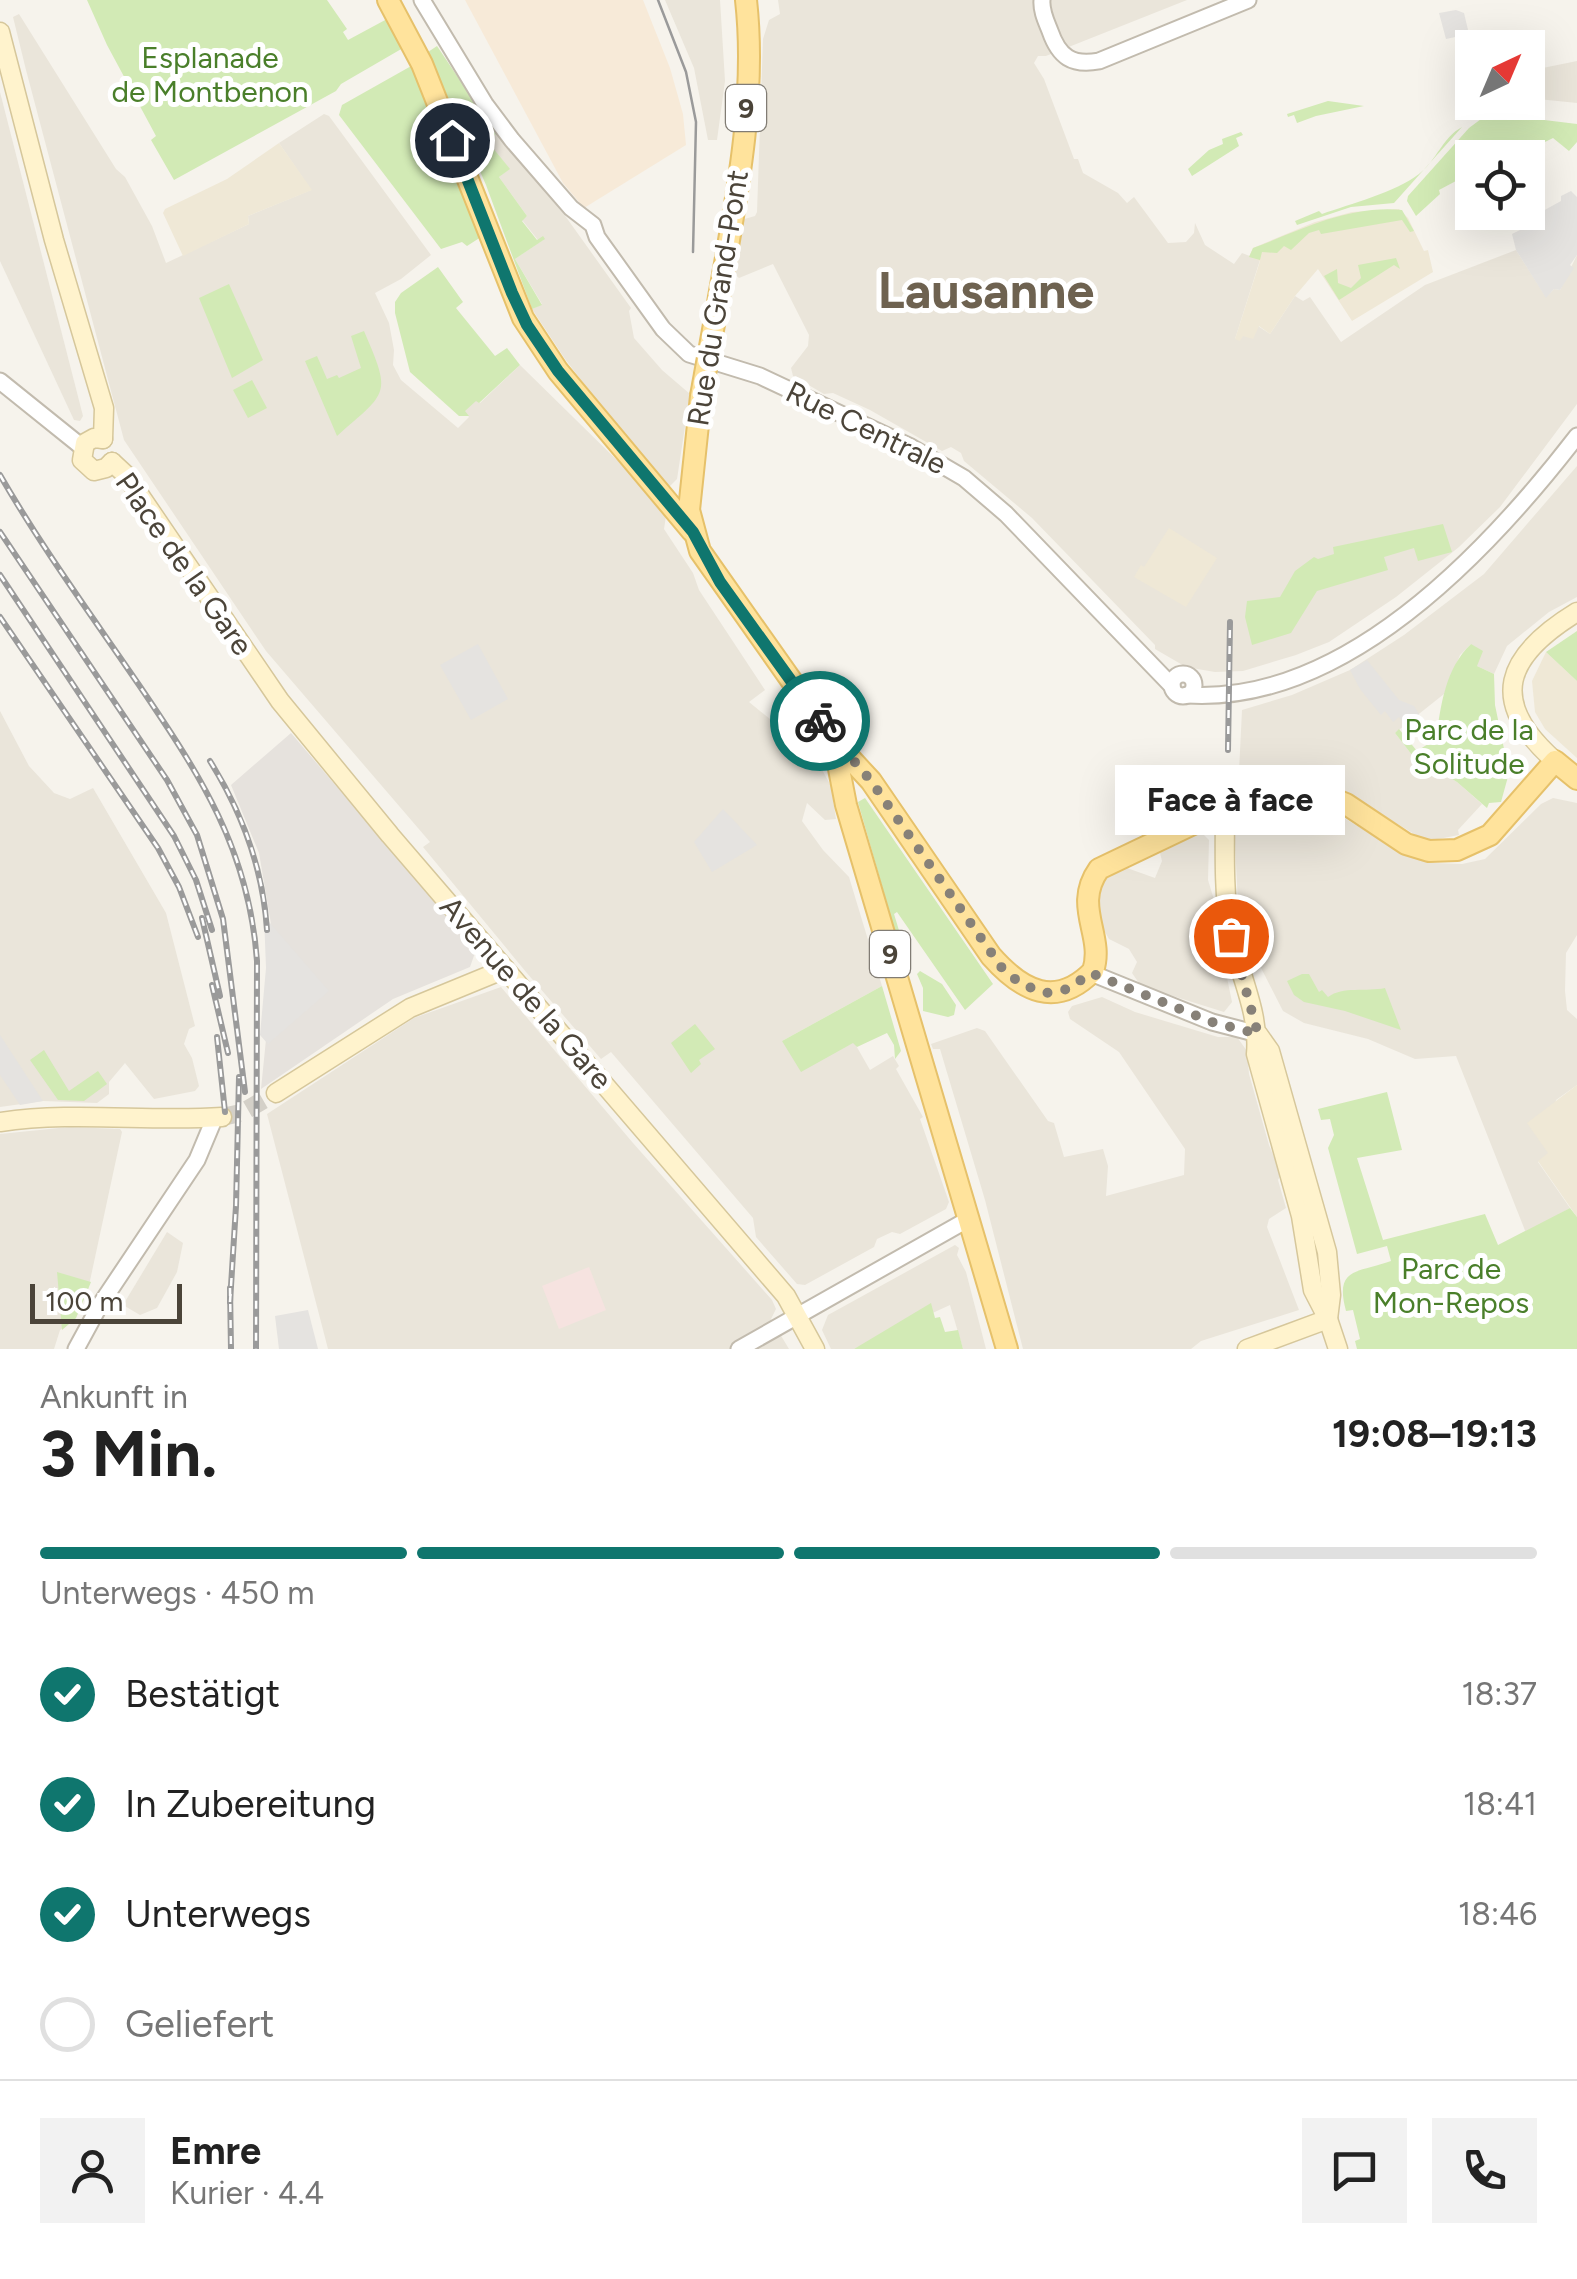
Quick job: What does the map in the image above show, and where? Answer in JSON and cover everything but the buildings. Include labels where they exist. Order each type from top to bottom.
[{"type":"main road","points":[[388,0],[422,64],[523,318],[551,362],[693,532]]},
{"type":"main road","name":"Rue du Grand-Pont","points":[[693,532],[689,494],[733,212],[748,78],[750,38],[746,2]]},
{"type":"main road","points":[[0,32],[54,240],[104,408],[104,439],[114,451],[112,462],[102,470],[90,469],[82,460],[82,447],[94,438],[104,439]]},
{"type":"main road","name":"Place de la Gare","points":[[112,462],[126,475],[255,666]]},
{"type":"main road","name":"9","points":[[693,532],[720,582],[834,740],[843,794],[1007,1349]]},
{"type":"main road","points":[[1577,612],[1528,650],[1512,689],[1515,713],[1522,728],[1577,780]]},
{"type":"main road","name":"Avenue de la Gare","points":[[255,666],[390,836],[786,1296],[815,1349]]},
{"type":"main road","points":[[834,740],[871,781],[991,956],[1010,976],[1030,988],[1054,992],[1068,989],[1094,967],[1087,909],[1088,889],[1096,872],[1117,858],[1212,815],[1246,792],[1312,790],[1346,804],[1406,844],[1429,850],[1456,850],[1490,835],[1554,761]]},
{"type":"main road","points":[[1225,804],[1226,906],[1231,936],[1258,1034],[1256,1054],[1294,1186],[1314,1296],[1328,1319],[1338,1349]]},
{"type":"main road","points":[[276,1094],[362,1035],[410,1008],[504,969]]},
{"type":"main road","points":[[0,1122],[74,1115],[192,1120],[218,1117]]},
{"type":"main road","points":[[1247,1349],[1328,1319]]},
{"type":"street","name":"Rue Centrale","points":[[422,0],[468,78],[512,140],[571,208],[592,225],[656,319],[689,354],[760,376],[909,446],[964,478],[1006,514],[1152,662],[1206,696],[1250,690],[1299,674],[1355,647],[1398,619],[1447,582],[1496,534],[1577,436]]},
{"type":"street","points":[[1042,1],[1055,47],[1068,60],[1084,63],[1104,59],[1248,0]]},
{"type":"street","points":[[0,380],[82,447]]},
{"type":"street","points":[[1094,967],[1161,1003],[1258,1034]]},
{"type":"street","points":[[76,1349],[100,1305],[196,1160],[218,1117]]},
{"type":"street","points":[[739,1349],[967,1220]]},
{"type":"shaded area","points":[[465,0],[643,0],[670,68],[683,114],[686,145],[584,208],[563,183]]},
{"type":"shaded area","points":[[665,0],[720,0],[725,81],[717,140],[708,140],[694,68]]},
{"type":"shaded area","points":[[778,0],[1187,0],[1038,56],[1034,63],[1083,173],[1118,193],[1127,203],[1134,197],[1168,243],[1186,242],[1194,233],[1195,223],[1205,245],[1234,264],[1242,253],[1260,260],[1235,339],[1258,326],[1270,334],[1295,296],[1303,301],[1310,297],[1341,342],[1425,285],[1516,250],[1546,297],[1554,289],[1560,290],[1577,255],[1577,404],[1500,507],[1459,547],[1396,597],[1329,642],[1296,655],[1243,671],[1186,667],[1155,649],[1032,518],[964,461],[961,453],[951,447],[942,451],[870,410],[833,393],[824,394],[793,376],[791,368],[808,346],[809,335],[773,264],[739,278],[733,273],[741,220],[757,212],[763,39],[769,20],[780,14]]},
{"type":"shaded area","points":[[1439,13],[1464,13],[1468,30],[1455,30],[1455,37],[1446,39]]},
{"type":"shaded area","points":[[19,14],[116,169],[125,177],[152,226],[166,263],[249,224],[248,216],[311,190],[279,143],[324,114],[329,116],[431,255],[401,279],[375,293],[389,323],[393,365],[401,380],[458,428],[469,417],[464,411],[476,400],[480,403],[520,365],[627,470],[666,516],[664,529],[765,690],[749,702],[770,719],[779,712],[806,748],[809,746],[831,786],[836,819],[825,820],[807,803],[802,821],[849,877],[882,986],[782,1041],[854,1042],[870,1070],[893,1056],[899,1066],[896,1069],[923,1117],[920,1119],[949,1202],[946,1209],[900,1234],[892,1232],[877,1239],[874,1247],[805,1285],[797,1284],[756,1237],[753,1218],[611,1052],[601,1059],[526,972],[423,847],[430,842],[266,651],[124,440],[26,70],[13,17]]},
{"type":"shaded area","points":[[1577,61],[1577,103],[1545,100],[1545,68]]},
{"type":"shaded area","points":[[0,92],[83,416],[80,421],[74,420],[0,261]]},
{"type":"shaded area","points":[[496,134],[566,217],[631,308],[634,338],[690,394],[677,479],[669,487],[664,487],[640,457],[532,309],[542,304],[515,259],[543,240],[538,240],[522,220],[527,216],[499,177],[509,169],[487,141]]},
{"type":"shaded area","points":[[279,143],[312,190],[248,216],[249,224],[183,256],[163,213],[165,209],[227,179]]},
{"type":"shaded area","points":[[1571,191],[1577,197],[1577,255],[1560,290],[1554,289],[1546,298],[1516,250],[1512,234],[1520,230],[1545,230],[1545,210],[1561,201],[1561,196]]},
{"type":"shaded area","points":[[1399,209],[1408,218],[1424,251],[1428,250],[1433,272],[1352,321],[1318,269],[1270,334],[1259,326],[1253,339],[1235,339],[1260,261],[1249,257],[1253,248],[1315,222],[1352,212]]},
{"type":"shaded area","points":[[1577,466],[1577,597],[1549,612],[1507,646],[1494,674],[1477,666],[1471,644],[1460,655],[1444,694],[1395,733],[1412,755],[1457,782],[1482,804],[1458,830],[1459,835],[1433,840],[1419,837],[1335,786],[1309,775],[1286,770],[1239,772],[1242,710],[1292,695],[1350,670],[1404,635],[1484,574]]},
{"type":"shaded area","points":[[1169,528],[1217,558],[1186,607],[1134,577]]},
{"type":"shaded area","points":[[478,644],[508,699],[471,720],[440,665]]},
{"type":"shaded area","points":[[1546,652],[1577,681],[1577,758],[1545,729],[1535,712],[1532,681]]},
{"type":"shaded area","points":[[1367,660],[1399,700],[1414,706],[1419,714],[1405,725],[1399,717],[1393,722],[1385,711],[1381,715],[1360,689],[1350,670]]},
{"type":"shaded area","points":[[0,711],[29,766],[54,793],[70,799],[93,788],[166,913],[195,1026],[189,1029],[184,1044],[199,1086],[195,1091],[154,1099],[125,1063],[109,1082],[109,1094],[97,1103],[43,1101],[0,1107]]},
{"type":"shaded area","points":[[291,733],[476,950],[470,967],[393,999],[261,1089],[273,970],[272,930],[259,853],[231,785]]},
{"type":"shaded area","points":[[1553,798],[1577,803],[1577,935],[1566,953],[1565,991],[1567,1010],[1577,1019],[1577,1085],[1556,1100],[1549,1153],[1538,1162],[1570,1208],[1526,1233],[1456,1056],[1415,1059],[1368,1039],[1304,1023],[1283,1011],[1258,962],[1238,905],[1234,821],[1240,812],[1254,807],[1339,815],[1404,854],[1435,863],[1462,864],[1485,859],[1541,804]]},
{"type":"shaded area","points":[[723,809],[757,845],[712,872],[694,842]]},
{"type":"shaded area","points":[[1195,835],[1204,835],[1209,840],[1208,880],[1215,903],[1215,941],[1223,958],[1232,1002],[1224,1012],[1141,986],[1132,973],[1137,962],[1129,949],[1109,939],[1094,906],[1103,879],[1127,868],[1155,878],[1162,861],[1160,853]]},
{"type":"shaded area","points":[[264,916],[329,991],[268,1044],[260,1035],[266,968]]},
{"type":"shaded area","points":[[501,987],[772,1300],[776,1309],[771,1319],[789,1349],[328,1349],[267,1114],[414,1018]]},
{"type":"shaded area","points":[[1102,997],[1135,1012],[1218,1037],[1237,1037],[1247,1051],[1249,1074],[1281,1174],[1278,1180],[1286,1208],[1269,1219],[1267,1227],[1299,1310],[1201,1341],[1191,1349],[1023,1349],[985,1200],[940,1049],[933,1049],[931,1044],[977,1028],[985,1031],[1048,1121],[1054,1123],[1064,1157],[1103,1149],[1108,1166],[1106,1196],[1184,1175],[1185,1149],[1119,1052],[1070,1019],[1068,1012],[1072,1006]]},
{"type":"shaded area","points":[[0,1035],[43,1101],[20,1105],[0,1075]]},
{"type":"shaded area","points":[[1577,1085],[1577,1217],[1538,1161],[1548,1153],[1527,1123]]},
{"type":"shaded area","points":[[69,1127],[122,1132],[88,1290],[76,1318],[60,1330],[54,1349],[0,1349],[0,1134]]},
{"type":"shaded area","points":[[167,1232],[183,1243],[177,1272],[157,1308],[140,1315],[123,1305]]},
{"type":"shaded area","points":[[955,1245],[986,1349],[963,1349],[950,1305],[854,1349],[831,1349],[822,1330],[828,1315]]},
{"type":"shaded area","points":[[589,1267],[606,1310],[559,1329],[542,1286]]},
{"type":"shaded area","points":[[308,1310],[318,1349],[279,1349],[275,1316]]},
{"type":"green space","name":"Esplanade de Montbenon","points":[[87,0],[327,0],[347,29],[343,32],[348,40],[387,19],[403,48],[341,84],[336,91],[174,180],[151,140],[156,136]]},
{"type":"green space","points":[[437,46],[496,134],[488,142],[510,169],[499,177],[527,216],[522,221],[537,240],[543,236],[545,239],[515,259],[542,305],[532,309],[486,185],[428,52]]},
{"type":"green space","points":[[413,65],[481,237],[467,246],[462,242],[441,249],[339,115],[342,105]]},
{"type":"green space","points":[[1328,101],[1364,106],[1297,123],[1294,115],[1288,117],[1287,114]]},
{"type":"green space","points":[[1480,120],[1577,124],[1577,142],[1569,151],[1553,138],[1545,142],[1458,140]]},
{"type":"green space","points":[[1462,127],[1431,162],[1449,137]]},
{"type":"green space","points":[[1241,132],[1243,135],[1236,138],[1239,146],[1192,176],[1188,169],[1209,150],[1223,144],[1222,139]]},
{"type":"green space","points":[[1455,144],[1455,182],[1439,190],[1440,194],[1416,216],[1408,196]]},
{"type":"green space","points":[[1424,170],[1394,203],[1351,207],[1297,225],[1295,221],[1386,192]]},
{"type":"green space","points":[[1402,210],[1414,231],[1410,232],[1402,220],[1321,234],[1319,230],[1309,233],[1291,250],[1284,246],[1277,253],[1262,252],[1260,260],[1249,257],[1253,248],[1325,220],[1362,211]]},
{"type":"green space","points":[[1396,258],[1400,269],[1394,265],[1339,300],[1324,276],[1337,269],[1338,283],[1351,288],[1361,278],[1358,265]]},
{"type":"green space","points":[[438,267],[463,302],[456,308],[495,356],[507,348],[520,365],[465,411],[469,416],[459,416],[410,372],[395,313],[395,302],[401,293]]},
{"type":"green space","points":[[229,284],[263,360],[232,378],[199,298]]},
{"type":"green space","points":[[364,331],[379,368],[380,391],[367,410],[337,436],[305,361],[317,356],[327,379],[361,368],[351,336]]},
{"type":"green space","points":[[252,380],[267,408],[248,418],[233,390]]},
{"type":"green space","points":[[1443,524],[1452,552],[1418,561],[1414,548],[1384,557],[1388,570],[1317,591],[1291,633],[1252,645],[1245,617],[1247,601],[1280,597],[1295,571],[1314,557],[1334,554],[1333,547]]},
{"type":"green space","points":[[1577,631],[1577,681],[1546,652]]},
{"type":"green space","name":"Parc de la Solitude","points":[[1471,644],[1483,651],[1477,666],[1494,674],[1495,705],[1509,773],[1501,802],[1489,803],[1487,808],[1457,782],[1412,755],[1395,733],[1399,729],[1417,751],[1436,739],[1450,676]]},
{"type":"green space","points":[[865,798],[993,984],[965,1010],[897,912],[894,914],[901,937],[898,942],[858,802]]},
{"type":"green space","points":[[920,971],[942,984],[956,1005],[954,1015],[923,1011],[923,988],[917,974]]},
{"type":"green space","points":[[1309,974],[1319,992],[1322,990],[1328,997],[1348,990],[1385,988],[1401,1030],[1304,1002],[1294,995],[1287,981]]},
{"type":"green space","points":[[882,986],[901,1051],[895,1059],[894,1045],[887,1033],[857,1047],[853,1043],[801,1072],[782,1041]]},
{"type":"green space","points":[[695,1024],[715,1049],[699,1060],[701,1064],[691,1073],[671,1043]]},
{"type":"green space","points":[[44,1050],[69,1091],[98,1071],[107,1084],[84,1101],[58,1100],[30,1060]]},
{"type":"green space","name":"Parc de Mon-Repos","points":[[1387,1092],[1402,1150],[1357,1158],[1383,1240],[1485,1214],[1498,1245],[1570,1208],[1577,1217],[1577,1349],[1357,1349],[1355,1341],[1360,1339],[1353,1310],[1346,1311],[1343,1286],[1359,1270],[1391,1261],[1387,1246],[1357,1254],[1328,1148],[1334,1135],[1330,1119],[1321,1120],[1318,1109]]},
{"type":"green space","points":[[57,1272],[91,1282],[76,1318],[62,1330]]},
{"type":"green space","points":[[931,1303],[945,1332],[958,1330],[963,1349],[854,1349]]},
{"type":"tunnel","points":[[222,1117],[241,1113],[276,1093]]},
{"type":"tram line","points":[[658,0],[686,72],[696,122],[693,252]]},
{"type":"railway","points":[[0,475],[182,750],[218,815],[244,883],[257,961],[256,1349]]},
{"type":"railway","points":[[0,532],[167,780],[197,835],[223,919],[245,1092]]},
{"type":"railway","points":[[0,575],[174,836],[196,880],[212,930]]},
{"type":"railway","points":[[0,617],[158,848],[179,887],[198,937]]},
{"type":"railway","points":[[1228,750],[1230,622]]},
{"type":"railway","points":[[210,761],[249,842],[261,885],[267,930]]},
{"type":"railway","points":[[202,918],[220,996]]},
{"type":"railway","points":[[212,985],[228,1053]]},
{"type":"railway","points":[[217,1037],[225,1112]]},
{"type":"railway","points":[[230,1302],[239,1077]]},
{"type":"railway","points":[[230,1288],[231,1349]]},
{"type":"way so far","points":[[820,721],[871,781],[991,956],[1021,984],[1040,992],[1054,992],[1068,989],[1091,973],[1212,1022],[1258,1034],[1231,936]]},
{"type":"place","name":"Face à face","points":[[1231,936]]},
{"type":"district","name":"Lausanne","points":[[986,290]]},
{"type":"route","points":[[452,140],[527,325],[558,371],[693,532],[720,582],[820,721]]}]
